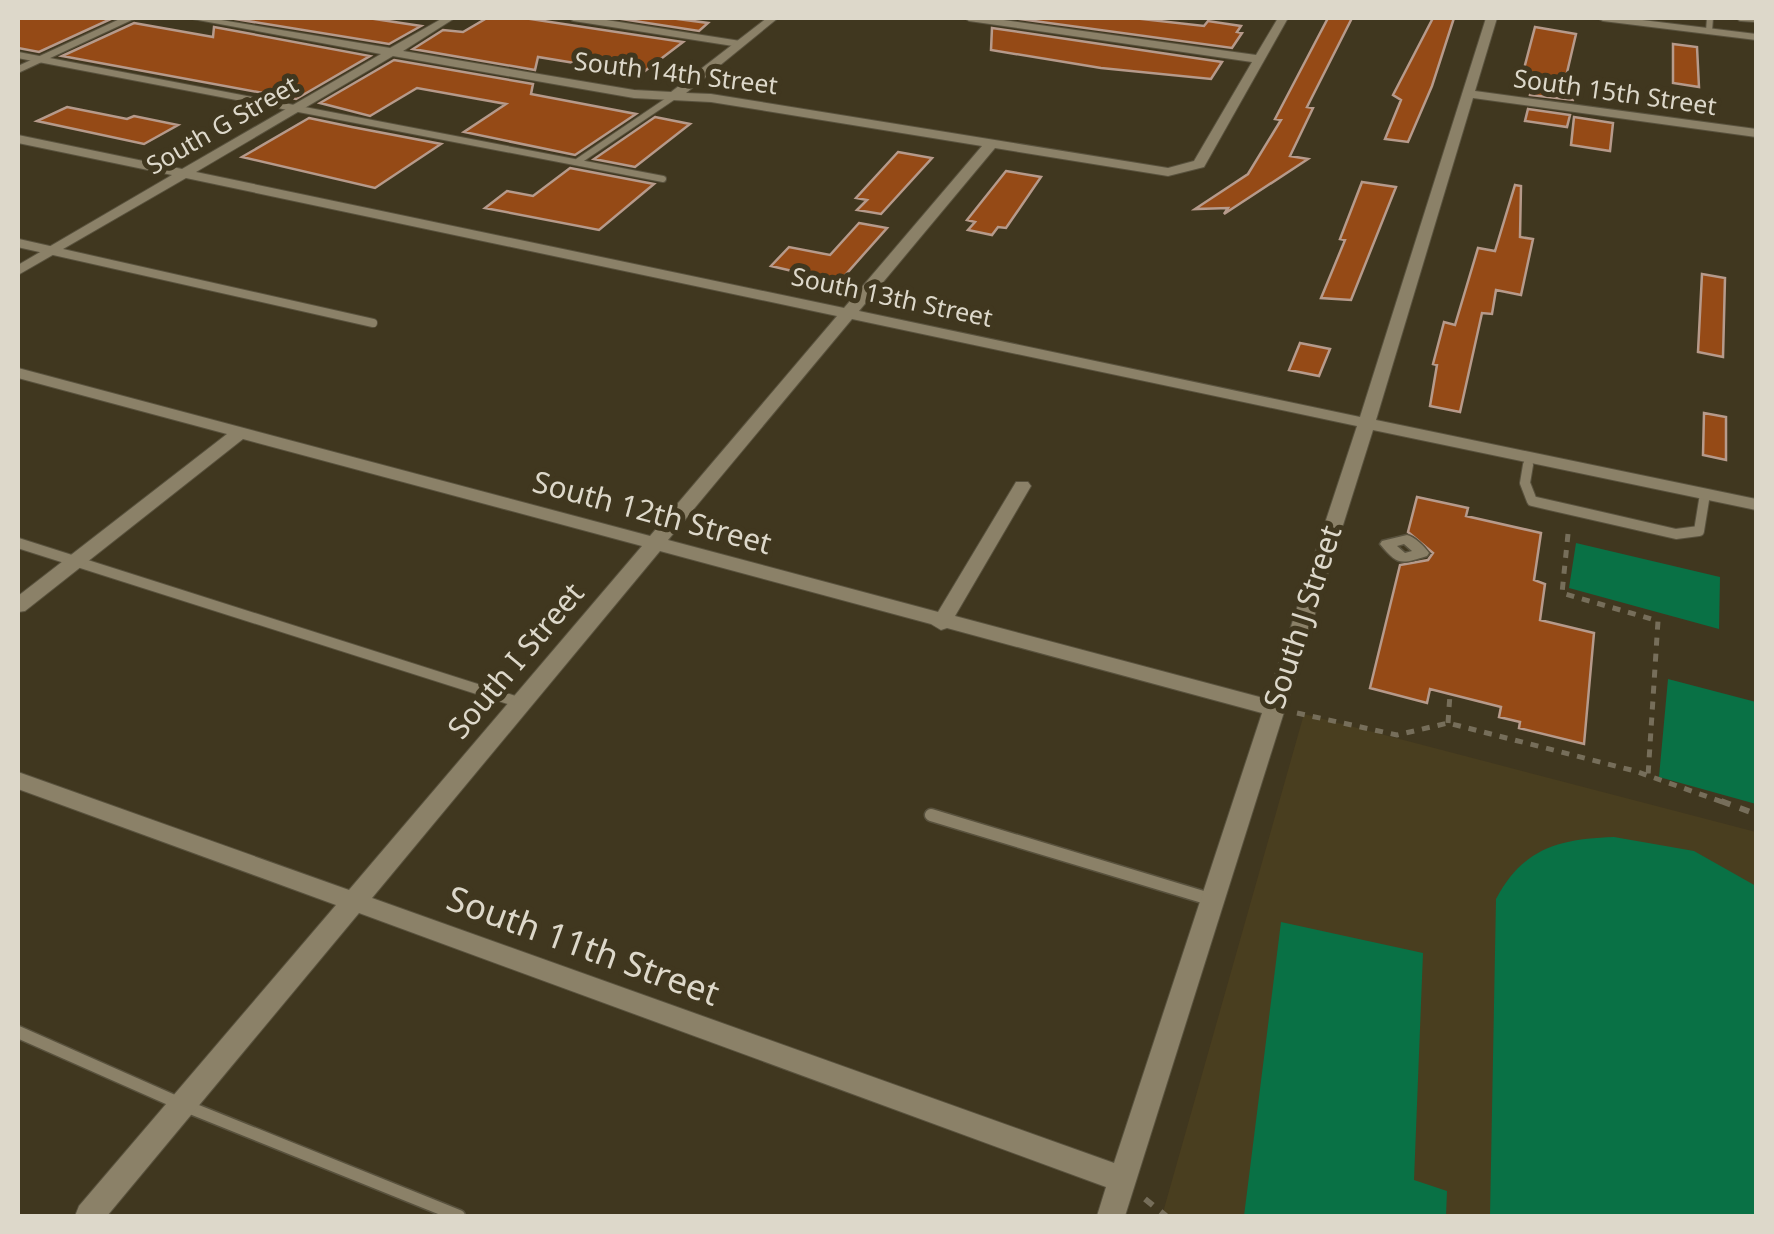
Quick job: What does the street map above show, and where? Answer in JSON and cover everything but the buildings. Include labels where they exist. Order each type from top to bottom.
[{"type":"street","points":[[18,70],[130,18]]},
{"type":"street","name":"South 14th Street","points":[[193,18],[672,97],[722,99],[1153,172],[1181,172],[1199,164],[1258,59]]},
{"type":"street","name":"South G Street","points":[[18,271],[450,18]]},
{"type":"street","points":[[672,97],[774,18]]},
{"type":"street","points":[[970,18],[1258,59],[1284,18]]},
{"type":"street","name":"South J Street","points":[[1111,1216],[1268,734],[1272,708],[1367,422],[1492,18]]},
{"type":"street","points":[[1604,18],[1710,24],[1756,37]]},
{"type":"street","name":"South 15th Street","points":[[1468,94],[1756,132]]},
{"type":"street","name":"South 13th Street","points":[[18,139],[1756,505]]},
{"type":"street","name":"South I Street","points":[[89,1216],[990,145]]},
{"type":"street","name":"South 12th Street","points":[[18,373],[1272,708]]},
{"type":"street","points":[[18,606],[238,434]]},
{"type":"street","points":[[942,622],[1022,486]]},
{"type":"street","name":"South 11th Street","points":[[18,780],[1123,1180]]},
{"type":"lane","points":[[574,18],[740,44]]},
{"type":"lane","points":[[1742,18],[1756,19]]},
{"type":"lane","points":[[18,56],[662,178]]},
{"type":"lane","points":[[576,162],[672,97]]},
{"type":"lane","points":[[18,243],[373,323]]},
{"type":"lane","points":[[1529,457],[1524,483],[1532,501],[1676,534],[1699,531],[1705,494]]},
{"type":"lane","points":[[18,543],[521,703]]},
{"type":"lane","points":[[931,815],[1214,900]]},
{"type":"lane","points":[[18,1032],[183,1105],[458,1216]]},
{"type":"path","points":[[1568,534],[1562,593],[1658,621],[1648,776]]},
{"type":"path","points":[[1448,723],[1450,694]]},
{"type":"path","points":[[1272,708],[1398,735],[1448,723],[1648,776],[1756,814]]},
{"type":"shaded area","points":[[1304,714],[1756,832],[1756,1216],[1162,1216]]},
{"type":"green space","points":[[1576,543],[1720,577],[1719,629],[1569,588]]},
{"type":"green space","points":[[1668,679],[1756,702],[1756,804],[1659,777]]},
{"type":"green space","points":[[1614,837],[1694,851],[1756,886],[1756,1216],[1490,1216],[1496,899],[1531,857],[1576,840]]},
{"type":"green space","points":[[1281,922],[1423,953],[1414,1180],[1447,1191],[1446,1216],[1244,1216]]}]
